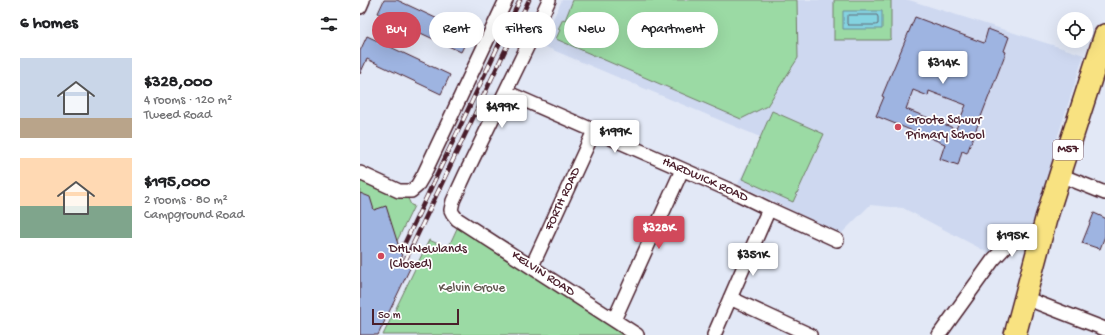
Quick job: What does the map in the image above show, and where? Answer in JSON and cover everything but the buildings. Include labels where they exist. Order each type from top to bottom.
[{"type":"main road","name":"M57","points":[[1015,335],[1046,219],[1102,56],[1105,36]]},
{"type":"street","points":[[360,7],[364,0]]},
{"type":"street","points":[[360,173],[399,191],[411,191],[417,186],[506,0]]},
{"type":"street","points":[[506,92],[549,0]]},
{"type":"street","name":"HARDWICK ROAD","points":[[506,92],[594,132],[734,192],[837,240]]},
{"type":"street","name":"KELVIN ROAD","points":[[506,92],[453,201],[451,210],[453,214],[457,219],[637,335]]},
{"type":"street","name":"FORTH ROAD","points":[[532,266],[594,132]]},
{"type":"street","points":[[614,320],[682,170]]},
{"type":"street","points":[[1060,175],[1105,193]]},
{"type":"street","points":[[714,335],[769,209]]},
{"type":"street","points":[[939,335],[993,260],[1008,244],[1018,238]]},
{"type":"street","points":[[730,298],[810,334]]},
{"type":"street","points":[[1025,298],[1105,329]]},
{"type":"shaded area","name":"Groote Schuur Primary School","points":[[562,0],[909,0],[1057,47],[1057,48],[1084,55],[1055,145],[1040,216],[1030,229],[1020,230],[989,253],[903,208],[870,205],[841,234],[738,184],[760,137],[548,48],[556,48],[556,13]]},
{"type":"green space","points":[[573,0],[797,0],[798,58],[767,106],[741,119],[577,48],[619,48],[619,12],[568,12]]},
{"type":"green space","points":[[834,0],[891,0],[891,39],[834,40]]},
{"type":"green space","points":[[563,19],[564,42],[556,39],[560,30],[558,29]]},
{"type":"green space","points":[[772,111],[824,134],[793,202],[742,179]]},
{"type":"green space","name":"DHL Newlands (Closed)","points":[[360,173],[405,192],[411,205],[414,206],[397,241],[403,260],[412,264],[360,335]]},
{"type":"green space","name":"Kelvin Grove","points":[[459,224],[625,335],[383,335],[429,240],[448,248]]},
{"type":"water","points":[[843,11],[882,11],[882,29],[843,29]]},
{"type":"railway","points":[[401,251],[520,0]]},
{"type":"railway","points":[[405,261],[529,0]]},
{"type":"place","name":"Groote Schuur Primary School","points":[[898,127]]},
{"type":"place","name":"DHL Newlands (Closed)","points":[[381,256]]}]
